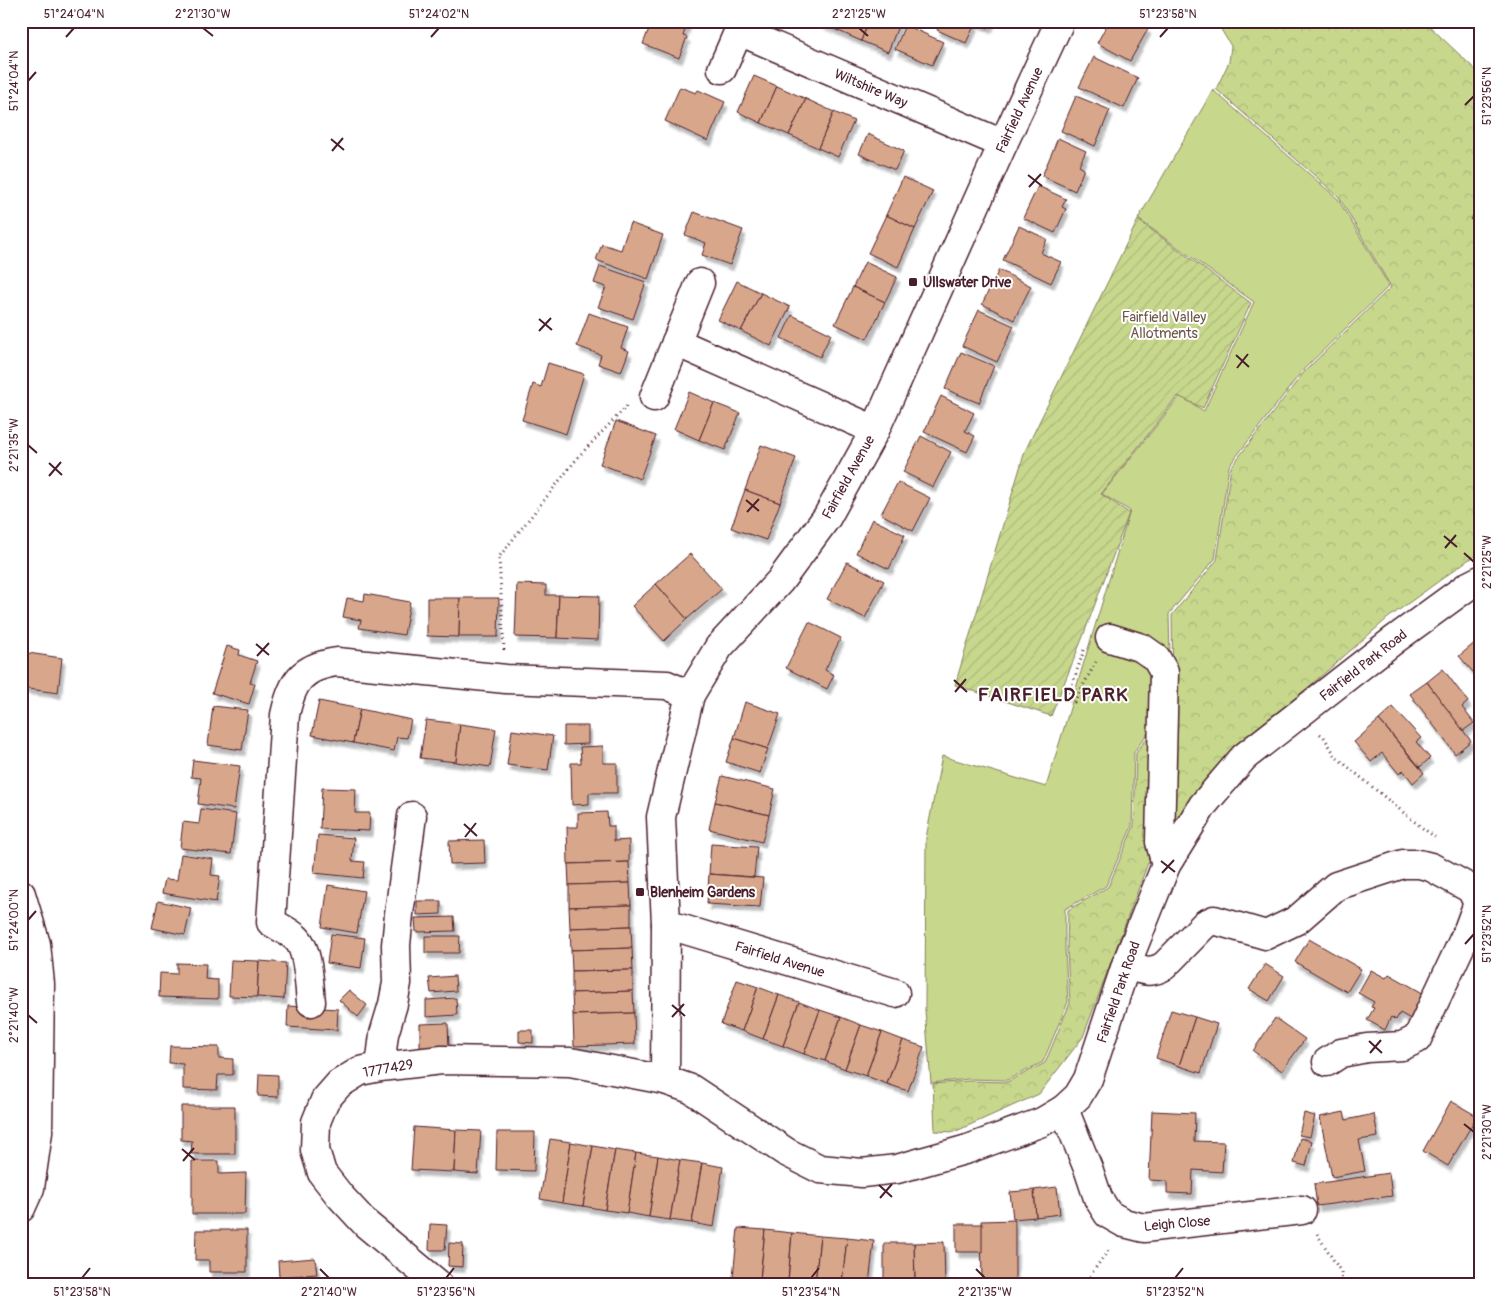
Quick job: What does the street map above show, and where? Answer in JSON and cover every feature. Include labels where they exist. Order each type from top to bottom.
[{"type":"street","name":"Fairfield Avenue","points":[[665,1080],[666,924],[661,817],[690,695],[719,648],[780,581],[827,517],[875,430],[1060,21]]},
{"type":"street","name":"Wiltshire Way","points":[[722,69],[741,26],[1003,144]]},
{"type":"street","points":[[654,397],[700,283]]},
{"type":"street","points":[[676,342],[875,430]]},
{"type":"street","name":"Fairfield Park Road","points":[[665,1080],[691,1089],[786,1152],[820,1169],[862,1173],[897,1169],[968,1149],[1042,1122],[1064,1109],[1078,1096],[1088,1079],[1126,966],[1166,866],[1203,805],[1244,757],[1394,640],[1468,586],[1480,580]]},
{"type":"street","points":[[1110,638],[1142,648],[1156,658],[1164,672],[1160,842],[1166,866]]},
{"type":"street","points":[[311,1002],[305,958],[301,944],[295,936],[271,922],[285,715],[291,690],[305,673],[324,664],[337,662],[506,679],[667,685],[690,695]]},
{"type":"street","points":[[380,1067],[384,1034],[397,983],[396,945],[398,914],[412,816]]},
{"type":"street","points":[[1126,966],[1156,971],[1164,966],[1205,924],[1214,920],[1266,936],[1297,920],[1336,886],[1403,864],[1419,864],[1431,867],[1471,889],[1478,904],[1468,930],[1417,1039],[1402,1046],[1367,1048],[1341,1053],[1327,1062]]},
{"type":"street","points":[[21,894],[36,944],[40,984],[38,1132],[30,1188],[21,1208]]},
{"type":"street","name":"Fairfield Avenue","points":[[666,924],[895,993]]},
{"type":"street","name":"1777429","points":[[438,1284],[366,1224],[322,1173],[315,1150],[316,1122],[326,1100],[339,1084],[360,1071],[442,1060],[570,1062],[665,1080]]},
{"type":"street","name":"Leigh Close","points":[[1064,1109],[1098,1198],[1108,1214],[1124,1223],[1144,1228],[1302,1210]]},
{"type":"path","points":[[506,679],[499,558],[579,456],[628,405],[654,397]]},
{"type":"path","points":[[1084,649],[1067,700],[1074,702],[1110,638]]},
{"type":"path","points":[[1298,716],[1324,737],[1336,757],[1421,827],[1436,837]]},
{"type":"path","points":[[1302,1210],[1342,1272],[1342,1284]]},
{"type":"path","points":[[1084,1284],[1112,1245],[1124,1223]]},
{"type":"green space","points":[[1221,21],[1424,21],[1480,74],[1480,554],[1468,560],[1388,618],[1237,749],[1148,863],[1083,1037],[1039,1094],[954,1132],[935,1131],[933,1084],[968,1081],[1007,1082],[1045,1063],[1070,1003],[1067,950],[1068,910],[1108,887],[1134,826],[1136,753],[1173,701],[1172,615],[1217,560],[1231,467],[1305,371],[1391,287],[1339,197],[1216,89],[1229,62],[1231,46],[1219,26]]},
{"type":"green space","points":[[1213,90],[1338,199],[1389,286],[1303,370],[1229,466],[1215,559],[1169,614],[1171,701],[1134,752],[1132,826],[1106,886],[1065,909],[1068,1002],[1043,1062],[1007,1080],[968,1079],[931,1083],[925,1010],[926,838],[942,756],[1046,787],[1130,511],[1102,494],[1180,396],[1204,411],[1254,302],[1138,219]]},
{"type":"green space","name":"Fairfield Valley Allotments","points":[[1138,220],[1251,303],[1203,408],[1178,396],[1101,494],[1129,513],[1051,716],[955,685],[1025,451]]},
{"type":"building","points":[[652,21],[688,21],[683,36],[687,37],[679,58],[643,44]]},
{"type":"building","points":[[816,21],[838,21],[834,29]]},
{"type":"building","points":[[838,21],[869,21],[861,41],[834,29]]},
{"type":"building","points":[[869,21],[900,21],[888,52],[861,41]]},
{"type":"building","points":[[941,21],[992,21],[988,28],[976,22],[966,43],[937,30]]},
{"type":"building","points":[[1109,21],[1134,21],[1148,29],[1130,61],[1097,43]]},
{"type":"building","points":[[905,25],[943,42],[932,65],[895,49]]},
{"type":"building","points":[[1094,57],[1138,78],[1124,108],[1079,87]]},
{"type":"building","points":[[754,76],[777,86],[761,123],[738,112]]},
{"type":"building","points":[[777,86],[806,99],[789,135],[761,123]]},
{"type":"building","points":[[680,87],[696,93],[698,90],[725,102],[708,141],[665,121]]},
{"type":"building","points":[[1076,96],[1110,110],[1095,146],[1061,131]]},
{"type":"building","points":[[806,99],[834,112],[818,148],[789,135]]},
{"type":"building","points":[[834,112],[854,121],[838,157],[818,148]]},
{"type":"building","points":[[868,134],[904,151],[895,170],[859,154]]},
{"type":"building","points":[[1058,138],[1086,151],[1079,166],[1084,169],[1075,191],[1042,176]]},
{"type":"building","points":[[903,177],[933,191],[915,229],[886,215]]},
{"type":"building","points":[[1038,186],[1066,199],[1062,207],[1066,209],[1055,233],[1023,218]]},
{"type":"building","points":[[1480,208],[1480,227],[1470,219]]},
{"type":"building","points":[[694,212],[743,230],[730,265],[702,255],[706,243],[685,235]]},
{"type":"building","points":[[886,215],[915,229],[898,267],[868,253]]},
{"type":"building","points":[[630,223],[663,235],[648,279],[596,260],[602,244],[621,250]]},
{"type":"building","points":[[1019,226],[1047,239],[1041,253],[1061,262],[1051,283],[1003,260]]},
{"type":"building","points":[[865,262],[897,277],[885,302],[853,287]]},
{"type":"building","points":[[600,266],[646,282],[633,319],[598,307],[606,287],[594,283]]},
{"type":"building","points":[[999,270],[1031,286],[1014,320],[982,304]]},
{"type":"building","points":[[737,281],[761,293],[741,331],[718,320]]},
{"type":"building","points":[[853,287],[885,302],[867,339],[835,324]]},
{"type":"building","points":[[761,293],[790,307],[771,346],[741,331]]},
{"type":"building","points":[[979,310],[1014,326],[997,362],[962,346]]},
{"type":"building","points":[[589,313],[628,327],[621,348],[629,351],[621,372],[598,364],[601,355],[577,346]]},
{"type":"building","points":[[792,315],[831,334],[820,357],[781,338]]},
{"type":"building","points":[[961,352],[994,366],[979,403],[945,389]]},
{"type":"building","points":[[548,363],[584,374],[566,434],[522,420],[533,384],[541,387]]},
{"type":"building","points":[[689,392],[714,403],[699,440],[674,429]]},
{"type":"building","points":[[941,396],[974,413],[965,431],[975,436],[967,452],[924,432]]},
{"type":"building","points":[[714,403],[740,413],[725,450],[699,440]]},
{"type":"building","points":[[616,421],[656,436],[640,479],[600,464]]},
{"type":"building","points":[[921,436],[951,452],[933,487],[903,472]]},
{"type":"building","points":[[761,445],[796,458],[780,503],[745,490]]},
{"type":"building","points":[[898,482],[930,498],[913,531],[881,514]]},
{"type":"building","points":[[745,490],[780,503],[766,540],[731,528]]},
{"type":"building","points":[[872,519],[905,535],[889,569],[856,553]]},
{"type":"building","points":[[690,554],[722,589],[687,619],[656,584]]},
{"type":"building","points":[[847,562],[884,581],[865,618],[827,599]]},
{"type":"building","points":[[517,584],[546,585],[546,595],[559,595],[557,638],[515,637]]},
{"type":"building","points":[[656,584],[687,619],[664,641],[632,606]]},
{"type":"building","points":[[365,594],[410,602],[404,635],[359,628],[361,620],[343,617],[347,598],[364,601]]},
{"type":"building","points":[[559,595],[599,596],[598,640],[557,638]]},
{"type":"building","points":[[427,598],[460,598],[459,637],[427,636]]},
{"type":"building","points":[[460,598],[499,598],[498,637],[459,637]]},
{"type":"building","points":[[809,622],[841,638],[825,670],[834,675],[827,689],[786,668]]},
{"type":"building","points":[[1476,642],[1480,647],[1480,680],[1459,656]]},
{"type":"building","points":[[227,646],[240,650],[239,655],[257,661],[250,683],[255,684],[249,704],[212,693]]},
{"type":"building","points":[[21,652],[62,658],[58,693],[21,688]]},
{"type":"building","points":[[1443,669],[1468,702],[1462,707],[1474,723],[1463,731],[1427,682]]},
{"type":"building","points":[[1427,682],[1471,741],[1455,754],[1410,694]]},
{"type":"building","points":[[319,701],[360,709],[353,743],[312,735]]},
{"type":"building","points":[[745,702],[780,714],[768,749],[734,738]]},
{"type":"building","points":[[213,706],[248,710],[242,750],[208,745]]},
{"type":"building","points":[[1393,707],[1421,738],[1416,742],[1430,758],[1420,767],[1379,720]]},
{"type":"building","points":[[360,709],[411,720],[407,738],[397,737],[394,751],[353,743]]},
{"type":"building","points":[[426,720],[460,724],[456,762],[420,758]]},
{"type":"building","points":[[1379,720],[1424,773],[1413,783],[1403,770],[1399,774],[1382,753],[1371,762],[1354,742]]},
{"type":"building","points":[[460,724],[496,729],[490,767],[456,762]]},
{"type":"building","points":[[564,726],[588,726],[588,744],[564,745]]},
{"type":"building","points":[[512,730],[553,736],[548,770],[507,765]]},
{"type":"building","points":[[734,738],[768,749],[760,773],[726,762]]},
{"type":"building","points":[[603,746],[603,763],[617,763],[617,793],[589,793],[589,804],[572,805],[571,763],[581,763],[580,747]]},
{"type":"building","points":[[193,760],[240,766],[234,809],[198,804],[201,778],[191,777]]},
{"type":"building","points":[[722,776],[775,789],[769,815],[715,802]]},
{"type":"building","points":[[322,788],[356,789],[355,813],[370,813],[369,831],[320,829]]},
{"type":"building","points":[[715,802],[769,815],[762,842],[709,829]]},
{"type":"building","points":[[201,809],[236,814],[231,854],[180,848],[183,822],[199,824]]},
{"type":"building","points":[[607,812],[608,826],[614,826],[614,841],[629,840],[629,862],[568,864],[567,827],[578,827],[578,813]]},
{"type":"building","points":[[318,835],[354,838],[352,861],[365,862],[363,878],[314,873]]},
{"type":"building","points":[[484,840],[485,863],[450,864],[449,841]]},
{"type":"building","points":[[711,844],[757,847],[754,877],[709,874]]},
{"type":"building","points":[[181,854],[213,859],[211,875],[220,876],[216,902],[162,893],[165,879],[177,880]]},
{"type":"building","points":[[629,862],[630,883],[569,885],[568,864]]},
{"type":"building","points":[[709,874],[763,878],[760,907],[707,904]]},
{"type":"building","points":[[630,883],[631,905],[569,907],[569,885]]},
{"type":"building","points":[[328,885],[364,891],[357,933],[322,927]]},
{"type":"building","points":[[158,901],[191,908],[185,935],[152,928]]},
{"type":"building","points":[[417,901],[441,901],[441,914],[417,915]]},
{"type":"building","points":[[631,905],[631,926],[570,928],[569,907]]},
{"type":"building","points":[[454,917],[455,931],[416,932],[415,918]]},
{"type":"building","points":[[631,926],[632,948],[571,950],[570,928]]},
{"type":"building","points":[[331,934],[365,938],[361,968],[327,963]]},
{"type":"building","points":[[425,936],[460,936],[459,953],[425,953]]},
{"type":"building","points":[[1309,939],[1361,969],[1347,992],[1295,962]]},
{"type":"building","points":[[632,948],[633,970],[572,971],[571,950]]},
{"type":"building","points":[[231,960],[259,961],[257,997],[229,996]]},
{"type":"building","points":[[259,961],[286,963],[284,999],[257,997]]},
{"type":"building","points":[[177,963],[206,964],[205,979],[218,980],[218,999],[159,997],[160,973],[177,974]]},
{"type":"building","points":[[1265,964],[1284,976],[1269,1001],[1249,989]]},
{"type":"building","points":[[633,970],[633,991],[572,993],[572,971]]},
{"type":"building","points":[[1371,970],[1386,978],[1389,974],[1428,996],[1414,1021],[1400,1013],[1396,1020],[1391,1017],[1385,1030],[1367,1020],[1374,1008],[1371,1007],[1374,1002],[1358,993]]},
{"type":"building","points":[[455,976],[456,991],[431,993],[429,978]]},
{"type":"building","points":[[737,980],[758,987],[742,1031],[721,1024]]},
{"type":"building","points":[[758,987],[779,995],[763,1039],[742,1031]]},
{"type":"building","points":[[349,990],[367,1005],[358,1017],[339,1000]]},
{"type":"building","points":[[633,991],[634,1013],[573,1015],[572,993]]},
{"type":"building","points":[[779,995],[799,1002],[783,1046],[763,1039]]},
{"type":"building","points":[[456,998],[457,1015],[426,1017],[426,1000]]},
{"type":"building","points":[[799,1002],[820,1010],[804,1054],[783,1046]]},
{"type":"building","points":[[288,1006],[338,1009],[337,1030],[287,1027]]},
{"type":"building","points":[[820,1010],[841,1017],[825,1061],[804,1054]]},
{"type":"building","points":[[1171,1010],[1195,1017],[1179,1066],[1156,1058]]},
{"type":"building","points":[[634,1013],[635,1044],[574,1046],[573,1015]]},
{"type":"building","points":[[841,1017],[861,1025],[845,1069],[825,1061]]},
{"type":"building","points":[[1195,1017],[1217,1024],[1201,1073],[1179,1066]]},
{"type":"building","points":[[1275,1018],[1305,1039],[1282,1071],[1253,1051]]},
{"type":"building","points":[[448,1023],[449,1048],[420,1048],[420,1024]]},
{"type":"building","points":[[861,1025],[882,1032],[866,1076],[845,1069]]},
{"type":"building","points":[[519,1030],[533,1030],[533,1043],[519,1042]]},
{"type":"building","points":[[882,1032],[903,1040],[887,1084],[866,1076]]},
{"type":"building","points":[[903,1040],[924,1047],[908,1091],[887,1084]]},
{"type":"building","points":[[170,1046],[219,1047],[219,1058],[233,1059],[233,1075],[218,1075],[217,1090],[183,1089],[183,1064],[169,1063]]},
{"type":"building","points":[[259,1074],[278,1075],[278,1097],[258,1096]]},
{"type":"building","points":[[1451,1101],[1477,1116],[1448,1166],[1423,1151]]},
{"type":"building","points":[[181,1106],[235,1106],[235,1154],[191,1154],[192,1141],[181,1140]]},
{"type":"building","points":[[1152,1111],[1195,1113],[1194,1141],[1224,1142],[1222,1172],[1193,1170],[1192,1194],[1167,1193],[1167,1181],[1149,1180]]},
{"type":"building","points":[[1344,1112],[1346,1120],[1374,1114],[1378,1137],[1359,1140],[1365,1171],[1332,1177],[1320,1117]]},
{"type":"building","points":[[1304,1113],[1315,1116],[1310,1137],[1299,1135]]},
{"type":"building","points":[[414,1127],[456,1130],[454,1172],[411,1170]]},
{"type":"building","points":[[456,1130],[481,1131],[478,1174],[454,1172]]},
{"type":"building","points":[[497,1132],[535,1132],[534,1171],[496,1170]]},
{"type":"building","points":[[1300,1138],[1312,1141],[1306,1166],[1294,1163]]},
{"type":"building","points":[[550,1139],[571,1142],[562,1203],[540,1199]]},
{"type":"building","points":[[571,1142],[593,1146],[583,1206],[562,1203]]},
{"type":"building","points":[[593,1146],[615,1150],[605,1210],[583,1206]]},
{"type":"building","points":[[615,1150],[636,1153],[627,1213],[605,1210]]},
{"type":"building","points":[[636,1153],[658,1156],[649,1217],[627,1213]]},
{"type":"building","points":[[658,1156],[680,1160],[670,1220],[649,1217]]},
{"type":"building","points":[[680,1160],[702,1163],[692,1223],[670,1220]]},
{"type":"building","points":[[192,1161],[219,1161],[219,1174],[246,1173],[245,1214],[192,1214]]},
{"type":"building","points":[[702,1163],[723,1167],[714,1227],[692,1223]]},
{"type":"building","points":[[1389,1173],[1392,1196],[1317,1206],[1314,1184]]},
{"type":"building","points":[[1057,1187],[1060,1214],[1036,1217],[1034,1190]]},
{"type":"building","points":[[1034,1190],[1036,1217],[1013,1219],[1010,1192]]},
{"type":"building","points":[[1015,1220],[1015,1284],[982,1284],[981,1221]]},
{"type":"building","points":[[430,1224],[447,1225],[445,1250],[429,1250]]},
{"type":"building","points":[[956,1224],[982,1224],[982,1252],[956,1252]]},
{"type":"building","points":[[738,1228],[765,1230],[760,1280],[733,1277]]},
{"type":"building","points":[[196,1230],[247,1230],[247,1272],[209,1272],[209,1260],[195,1260]]},
{"type":"building","points":[[765,1230],[792,1233],[788,1282],[760,1280]]},
{"type":"building","points":[[792,1233],[820,1236],[815,1284],[788,1282]]},
{"type":"building","points":[[820,1236],[847,1238],[842,1284],[815,1284]]},
{"type":"building","points":[[847,1238],[874,1241],[869,1284],[842,1284]]},
{"type":"building","points":[[944,1242],[945,1284],[915,1284],[914,1243]]},
{"type":"building","points":[[449,1243],[463,1244],[462,1267],[448,1266]]},
{"type":"building","points":[[884,1243],[914,1243],[915,1284],[884,1284]]},
{"type":"building","points":[[315,1258],[317,1274],[279,1277],[278,1261]]},
{"type":"building","points":[[328,1279],[328,1284],[297,1284],[297,1280]]},
{"type":"place","name":"Ullswater Drive","points":[[913,282]]},
{"type":"place","name":"Blenheim Gardens","points":[[640,892]]},
{"type":"district","name":"FAIRFIELD PARK","points":[[1053,694]]}]
